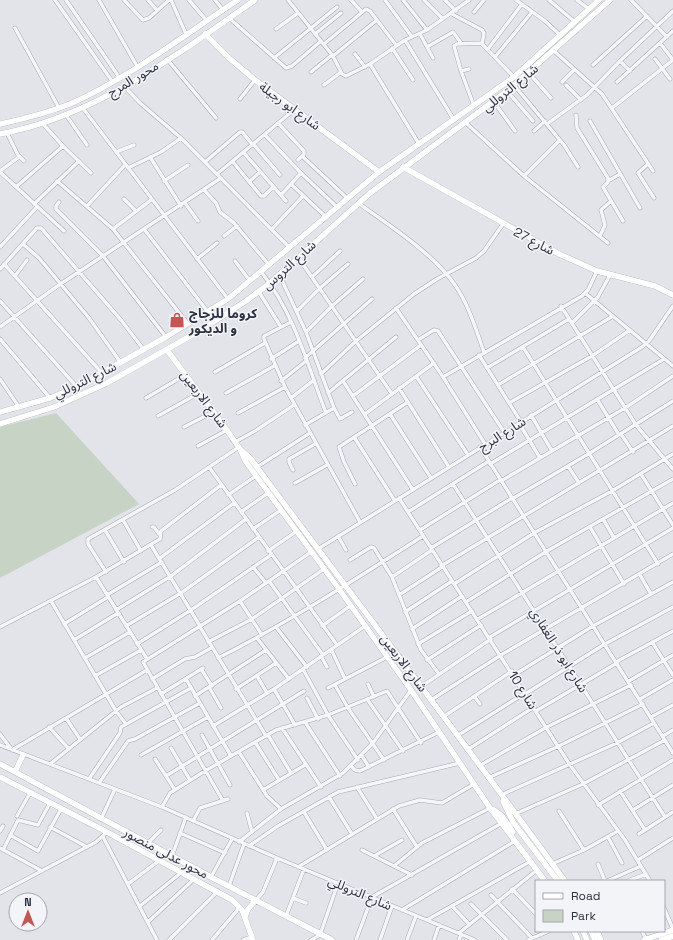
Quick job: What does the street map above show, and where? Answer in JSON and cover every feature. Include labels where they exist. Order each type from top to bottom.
[{"type":"street","points":[[55,0],[112,81]]},
{"type":"street","points":[[66,0],[119,77]]},
{"type":"street","points":[[99,0],[137,66]]},
{"type":"street","points":[[124,0],[143,20],[149,18],[170,0],[186,34]]},
{"type":"street","points":[[148,0],[157,10]]},
{"type":"street","points":[[189,0],[207,21]]},
{"type":"street","points":[[215,0],[223,10]]},
{"type":"street","name":"محور المرج","points":[[0,124],[59,108],[86,96],[137,66],[238,0]]},
{"type":"street","name":"محور المرج","points":[[0,134],[43,124],[124,86],[255,0]]},
{"type":"street","points":[[288,0],[332,56],[341,72],[348,76],[370,64],[396,44],[420,34],[454,12],[469,0]]},
{"type":"street","points":[[351,0],[362,12]]},
{"type":"street","points":[[385,0],[412,37]]},
{"type":"street","points":[[403,0],[426,30]]},
{"type":"street","points":[[424,0],[443,19]]},
{"type":"street","points":[[445,0],[454,12],[482,30],[484,33],[481,42]]},
{"type":"street","points":[[474,12],[484,0]]},
{"type":"street","points":[[516,0],[560,36]]},
{"type":"street","points":[[549,0],[575,22]]},
{"type":"street","points":[[577,0],[589,9]]},
{"type":"street","name":"شارع التروللي","points":[[396,160],[514,77],[599,0]]},
{"type":"street","name":"شارع التروللي","points":[[403,168],[468,122],[508,91],[610,0]]},
{"type":"street","points":[[631,0],[667,37]]},
{"type":"street","points":[[488,49],[522,4]]},
{"type":"street","points":[[274,58],[337,7]]},
{"type":"street","points":[[229,18],[283,66],[290,67],[366,9],[369,10],[396,44]]},
{"type":"street","points":[[534,131],[581,100],[595,88],[620,61],[673,11]]},
{"type":"street","points":[[315,34],[341,12]]},
{"type":"street","points":[[495,56],[532,12]]},
{"type":"street","points":[[276,30],[298,13]]},
{"type":"street","points":[[593,65],[647,16]]},
{"type":"street","points":[[310,72],[377,20]]},
{"type":"street","points":[[15,28],[59,108]]},
{"type":"street","points":[[617,82],[673,31]]},
{"type":"street","points":[[427,47],[454,32],[461,43]]},
{"type":"street","name":"شارع ابو رجيلة","points":[[205,34],[229,58],[255,80],[379,172]]},
{"type":"street","points":[[420,34],[433,58]]},
{"type":"street","points":[[405,40],[454,120]]},
{"type":"street","points":[[474,106],[460,71],[454,48],[455,45],[461,43],[481,42],[514,77]]},
{"type":"street","points":[[612,108],[673,60],[660,43]]},
{"type":"street","points":[[392,48],[413,80]]},
{"type":"street","points":[[93,54],[100,49]]},
{"type":"street","points":[[554,51],[595,88],[612,108],[653,171]]},
{"type":"street","points":[[355,54],[365,67]]},
{"type":"street","points":[[167,59],[201,98],[202,104],[216,118]]},
{"type":"street","points":[[655,59],[670,79]]},
{"type":"street","points":[[620,61],[630,71]]},
{"type":"street","points":[[370,64],[419,144]]},
{"type":"street","points":[[460,71],[468,69]]},
{"type":"street","points":[[562,82],[574,70]]},
{"type":"street","points":[[324,85],[341,72]]},
{"type":"street","points":[[529,73],[551,98]]},
{"type":"street","points":[[240,99],[255,80]]},
{"type":"street","points":[[566,85],[581,100]]},
{"type":"street","points":[[124,86],[140,103],[181,138],[206,162],[290,248]]},
{"type":"street","points":[[514,86],[560,140],[578,167]]},
{"type":"street","points":[[508,91],[533,121]]},
{"type":"street","points":[[494,102],[516,131]]},
{"type":"street","points":[[82,107],[151,200],[228,299]]},
{"type":"street","points":[[217,174],[254,145],[294,109]]},
{"type":"street","points":[[465,112],[468,122],[524,176],[608,243]]},
{"type":"street","points":[[66,114],[87,145]]},
{"type":"street","points":[[576,115],[577,128],[608,181]]},
{"type":"street","points":[[590,121],[640,208]]},
{"type":"street","points":[[278,123],[304,150],[302,156],[298,160]]},
{"type":"street","points":[[43,124],[91,173]]},
{"type":"street","points":[[206,162],[240,132],[242,132],[280,175]]},
{"type":"street","points":[[6,133],[19,156],[24,161]]},
{"type":"street","points":[[265,135],[300,174],[337,207]]},
{"type":"street","points":[[87,206],[126,167],[150,157],[181,138]]},
{"type":"street","points":[[524,176],[560,140]]},
{"type":"street","points":[[116,152],[134,145]]},
{"type":"street","points":[[16,187],[63,146]]},
{"type":"street","points":[[244,153],[286,200]]},
{"type":"street","points":[[19,156],[0,171],[35,206],[64,230]]},
{"type":"street","points":[[302,156],[347,198]]},
{"type":"street","points":[[150,157],[181,206]]},
{"type":"street","name":"شارع التروس","points":[[166,337],[208,312],[251,282],[347,198],[396,160]]},
{"type":"street","points":[[0,247],[35,206],[79,161]]},
{"type":"street","points":[[233,162],[262,196],[273,186]]},
{"type":"street","points":[[648,164],[638,173],[654,198]]},
{"type":"street","points":[[164,180],[188,165]]},
{"type":"street","name":"شارع التروس","points":[[167,350],[216,321],[259,292],[358,203],[403,168]]},
{"type":"street","name":"شارع 27","points":[[403,168],[540,245],[597,271],[655,286],[673,295]]},
{"type":"street","points":[[249,182],[260,172]]},
{"type":"street","points":[[281,195],[300,174]]},
{"type":"street","points":[[620,174],[608,181],[603,188],[623,222]]},
{"type":"street","points":[[0,328],[79,271],[181,206],[221,178]]},
{"type":"street","points":[[58,181],[113,229],[125,242],[188,324]]},
{"type":"street","points":[[291,184],[326,217]]},
{"type":"street","points":[[204,190],[216,203],[220,212],[237,226],[270,266]]},
{"type":"street","points":[[272,229],[304,196]]},
{"type":"street","points":[[124,199],[136,211]]},
{"type":"street","points":[[113,229],[151,200]]},
{"type":"street","points":[[600,236],[606,225],[601,210],[611,201]]},
{"type":"street","points":[[59,202],[56,209],[103,256],[166,337]]},
{"type":"street","points":[[184,203],[198,221]]},
{"type":"street","points":[[358,203],[394,228],[446,274],[462,297],[484,352]]},
{"type":"street","points":[[321,374],[356,341],[425,286],[467,264],[484,252],[503,224]]},
{"type":"street","points":[[224,236],[237,226]]},
{"type":"street","points":[[0,269],[37,228],[40,228],[79,271],[144,350]]},
{"type":"street","points":[[144,229],[208,312]]},
{"type":"street","points":[[197,258],[217,242]]},
{"type":"street","points":[[23,244],[39,258],[59,285],[98,329],[121,363]]},
{"type":"street","points":[[312,277],[340,251]]},
{"type":"street","points":[[298,256],[392,394]]},
{"type":"street","points":[[15,276],[27,260]]},
{"type":"street","points":[[235,261],[251,282]]},
{"type":"street","points":[[4,264],[102,373]]},
{"type":"street","points":[[297,311],[320,288],[348,264]]},
{"type":"street","points":[[443,377],[585,293],[597,271]]},
{"type":"street","points":[[262,273],[270,283],[291,322],[326,413]]},
{"type":"street","points":[[279,274],[306,332],[334,408],[340,419],[352,412]]},
{"type":"street","points":[[572,323],[595,300],[610,275]]},
{"type":"street","points":[[306,332],[332,306],[363,279]]},
{"type":"street","points":[[259,292],[281,327]]},
{"type":"street","points":[[585,293],[673,366]]},
{"type":"street","points":[[282,381],[306,360],[313,351],[372,299]]},
{"type":"street","points":[[0,301],[16,317],[76,387]]},
{"type":"street","points":[[561,306],[636,425],[673,469]]},
{"type":"street","name":"شارع البرج","points":[[318,549],[646,344],[673,306]]},
{"type":"street","points":[[396,308],[434,363],[485,444]]},
{"type":"street","points":[[498,385],[534,365],[613,316]]},
{"type":"street","points":[[487,368],[569,319]]},
{"type":"street","points":[[291,322],[264,336],[271,359],[315,444],[360,522]]},
{"type":"street","points":[[418,340],[434,330],[437,330],[504,432]]},
{"type":"street","points":[[509,403],[592,356],[630,330]]},
{"type":"street","name":"شارع التروللي","points":[[0,412],[50,398],[76,387],[166,337]]},
{"type":"street","points":[[328,393],[396,337]]},
{"type":"street","points":[[0,339],[50,398]]},
{"type":"street","points":[[215,372],[265,341]]},
{"type":"street","points":[[271,359],[299,341]]},
{"type":"street","points":[[353,396],[422,345]]},
{"type":"street","points":[[523,347],[658,564]]},
{"type":"street","name":"شارع التروللي","points":[[0,424],[40,412],[91,390],[167,350]]},
{"type":"street","name":"شارع الاربعين","points":[[167,350],[235,442],[257,467],[422,686],[467,750],[564,880]]},
{"type":"street","points":[[480,355],[540,458]]},
{"type":"street","points":[[408,512],[664,359]]},
{"type":"street","points":[[365,414],[434,363]]},
{"type":"street","points":[[226,394],[274,366]]},
{"type":"street","points":[[146,398],[185,375]]},
{"type":"street","points":[[416,376],[468,455]]},
{"type":"street","points":[[420,530],[464,502],[625,408],[673,376]]},
{"type":"street","points":[[0,379],[19,407]]},
{"type":"street","points":[[291,398],[314,380]]},
{"type":"street","points":[[343,381],[413,490]]},
{"type":"street","points":[[86,382],[91,390]]},
{"type":"street","points":[[238,413],[285,387]]},
{"type":"street","points":[[399,388],[449,467]]},
{"type":"street","points":[[158,416],[199,393]]},
{"type":"street","points":[[597,400],[633,452]]},
{"type":"street","points":[[392,577],[431,549],[476,520],[590,453],[673,401]]},
{"type":"street","points":[[355,484],[344,462],[340,446],[408,402]]},
{"type":"street","points":[[235,442],[255,431],[294,405]]},
{"type":"street","points":[[305,425],[334,408]]},
{"type":"street","points":[[184,427],[213,412]]},
{"type":"street","points":[[390,414],[431,478]]},
{"type":"street","points":[[531,415],[552,451]]},
{"type":"street","points":[[399,595],[523,515],[633,452],[673,426]]},
{"type":"street","points":[[198,446],[227,430]]},
{"type":"street","points":[[257,467],[310,433]]},
{"type":"street","name":"شارع 10","points":[[354,437],[397,500],[408,512],[513,673],[570,765],[618,831],[649,880]]},
{"type":"street","points":[[293,470],[289,459],[315,444]]},
{"type":"street","points":[[480,447],[559,570],[673,753]]},
{"type":"street","points":[[106,572],[88,544],[88,540],[240,448]]},
{"type":"street","name":"شارع الاربعين","points":[[240,448],[244,458],[256,476],[411,690],[490,808],[544,880]]},
{"type":"street","points":[[405,612],[499,556],[534,533],[612,491],[673,454]]},
{"type":"street","points":[[295,483],[328,465]]},
{"type":"street","points":[[568,466],[579,484]]},
{"type":"street","points":[[209,467],[337,645]]},
{"type":"street","points":[[422,686],[490,638],[534,610],[647,545],[673,527],[641,474]]},
{"type":"street","points":[[228,495],[256,476]]},
{"type":"street","points":[[466,602],[547,551],[673,479]]},
{"type":"street","points":[[159,534],[221,484]]},
{"type":"street","name":"شارع ابو ذر الغفاري","points":[[453,484],[665,817]]},
{"type":"street","points":[[241,512],[268,493]]},
{"type":"street","points":[[64,624],[161,560],[234,503]]},
{"type":"street","points":[[478,619],[673,503]]},
{"type":"street","points":[[253,529],[281,510]]},
{"type":"street","points":[[74,640],[172,576],[246,519]]},
{"type":"street","points":[[123,520],[141,551]]},
{"type":"street","points":[[603,520],[614,538]]},
{"type":"street","points":[[0,627],[96,578],[160,540],[159,534],[154,527],[152,527]]},
{"type":"street","points":[[590,527],[624,584]]},
{"type":"street","points":[[105,530],[124,562]]},
{"type":"street","points":[[268,551],[296,531]]},
{"type":"street","points":[[338,536],[346,550]]},
{"type":"street","points":[[218,658],[257,638],[295,616],[308,606],[346,586],[423,536]]},
{"type":"street","points":[[126,626],[181,593],[259,538]]},
{"type":"street","points":[[151,545],[172,576],[211,648],[236,689],[292,773]]},
{"type":"street","points":[[350,560],[372,547],[392,577],[418,644],[427,660],[439,674]]},
{"type":"street","points":[[223,801],[143,664],[147,659],[268,582],[311,552]]},
{"type":"street","points":[[431,700],[501,655],[640,575],[673,554]]},
{"type":"street","points":[[137,644],[191,610],[271,555]]},
{"type":"street","points":[[253,567],[268,582],[295,616],[322,656],[327,667]]},
{"type":"street","points":[[208,642],[252,619],[324,569]]},
{"type":"street","points":[[640,575],[651,594]]},
{"type":"street","points":[[96,578],[147,659]]},
{"type":"street","points":[[443,716],[513,673],[673,582]]},
{"type":"street","points":[[412,628],[462,596]]},
{"type":"street","points":[[240,600],[262,635]]},
{"type":"street","points":[[51,601],[106,695],[126,724]]},
{"type":"street","points":[[322,626],[350,606]]},
{"type":"street","points":[[457,736],[605,644],[673,606]]},
{"type":"street","points":[[418,644],[472,611]]},
{"type":"street","points":[[427,660],[481,625]]},
{"type":"street","points":[[213,726],[289,679],[364,626]]},
{"type":"street","points":[[276,627],[305,668],[328,715],[358,760]]},
{"type":"street","points":[[536,711],[673,631]]},
{"type":"street","points":[[85,658],[130,632]]},
{"type":"street","points":[[257,638],[289,679]]},
{"type":"street","points":[[652,642],[673,675]]},
{"type":"street","points":[[152,679],[185,659],[195,657],[211,648]]},
{"type":"street","points":[[331,649],[345,679]]},
{"type":"street","points":[[95,676],[141,650]]},
{"type":"street","points":[[195,696],[266,650]]},
{"type":"street","points":[[479,766],[547,727],[593,704],[630,683],[673,655]]},
{"type":"street","points":[[328,688],[387,657]]},
{"type":"street","points":[[236,689],[276,663]]},
{"type":"street","points":[[161,694],[202,668],[221,708]]},
{"type":"street","points":[[0,734],[12,750],[147,670]]},
{"type":"street","points":[[257,676],[267,693]]},
{"type":"street","points":[[186,679],[231,756]]},
{"type":"street","points":[[640,699],[673,680]]},
{"type":"street","points":[[335,684],[348,708],[384,760]]},
{"type":"street","points":[[368,684],[374,697]]},
{"type":"street","points":[[50,764],[116,711],[132,700],[157,688]]},
{"type":"street","points":[[89,779],[120,733],[121,727],[191,688]]},
{"type":"street","points":[[274,688],[295,725]]},
{"type":"street","points":[[239,842],[281,809],[340,776],[362,756],[373,743],[411,690]]},
{"type":"street","points":[[166,776],[304,691]]},
{"type":"street","points":[[162,807],[167,796],[174,790],[218,763],[282,728],[328,715],[387,692],[421,743]]},
{"type":"street","points":[[474,696],[480,704]]},
{"type":"street","points":[[307,698],[318,718]]},
{"type":"street","points":[[367,699],[403,751]]},
{"type":"street","points":[[99,783],[127,742],[200,704]]},
{"type":"street","points":[[488,778],[559,746],[643,704]]},
{"type":"street","points":[[651,718],[673,705]]},
{"type":"street","points":[[467,750],[534,707]]},
{"type":"street","points":[[141,755],[208,717]]},
{"type":"street","points":[[66,718],[80,740]]},
{"type":"street","points":[[305,722],[340,776]]},
{"type":"street","points":[[557,880],[513,822],[501,795],[617,743],[654,723]]},
{"type":"street","points":[[50,727],[69,748]]},
{"type":"street","points":[[282,728],[305,765],[321,787]]},
{"type":"street","points":[[515,814],[583,784],[628,760],[664,738],[673,730]]},
{"type":"street","points":[[351,766],[357,771],[369,767],[421,743],[439,732]]},
{"type":"street","points":[[202,735],[230,785]]},
{"type":"street","points":[[255,742],[279,780]]},
{"type":"street","name":"شارع التروللي","points":[[0,745],[162,807],[246,845],[475,940]]},
{"type":"street","points":[[171,748],[190,780]]},
{"type":"street","points":[[239,752],[271,801],[281,809]]},
{"type":"street","points":[[15,772],[23,755]]},
{"type":"street","points":[[362,756],[369,767]]},
{"type":"street","points":[[155,759],[174,790]]},
{"type":"street","points":[[598,805],[673,760]]},
{"type":"street","points":[[229,886],[246,845],[329,796],[357,787],[460,763]]},
{"type":"street","name":"محور عدلى منصور","points":[[0,764],[211,878],[332,940]]},
{"type":"street","points":[[263,790],[305,765]]},
{"type":"street","name":"محور عدلى منصور","points":[[0,777],[105,834],[160,860],[218,891],[240,907],[253,939]]},
{"type":"street","points":[[298,867],[393,809],[414,801],[442,802],[474,784]]},
{"type":"street","points":[[633,810],[673,785]]},
{"type":"street","points":[[357,787],[377,819]]},
{"type":"street","points":[[101,819],[114,789]]},
{"type":"street","points":[[620,791],[645,830]]},
{"type":"street","points":[[17,816],[30,793]]},
{"type":"street","points":[[329,796],[352,834]]},
{"type":"street","points":[[193,821],[200,808],[228,800]]},
{"type":"street","points":[[42,871],[2,849],[18,820],[38,825],[50,803]]},
{"type":"street","points":[[394,866],[417,847],[490,808],[502,816],[548,880]]},
{"type":"street","points":[[10,835],[38,851],[61,809]]},
{"type":"street","points":[[393,809],[417,847]]},
{"type":"street","points":[[560,811],[584,850]]},
{"type":"street","points":[[304,812],[327,850]]},
{"type":"street","points":[[639,834],[673,812]]},
{"type":"street","points":[[248,813],[252,832]]},
{"type":"street","points":[[172,856],[186,818]]},
{"type":"street","points":[[356,940],[372,897],[502,823]]},
{"type":"street","points":[[0,830],[2,826]]},
{"type":"street","points":[[50,827],[87,847]]},
{"type":"street","points":[[148,843],[161,830]]},
{"type":"street","points":[[552,864],[584,850],[618,831]]},
{"type":"street","points":[[180,833],[225,853]]},
{"type":"street","points":[[0,893],[87,847],[105,834],[128,884],[157,940]]},
{"type":"street","points":[[608,837],[622,863]]},
{"type":"street","points":[[638,860],[673,838]]},
{"type":"street","points":[[211,878],[232,839]]},
{"type":"street","points":[[374,856],[402,840]]},
{"type":"street","points":[[402,910],[516,841]]},
{"type":"street","points":[[362,850],[412,875]]},
{"type":"street","points":[[245,917],[248,909],[263,892],[277,858]]},
{"type":"street","points":[[128,884],[160,860]]},
{"type":"street","points":[[427,920],[531,861]]},
{"type":"street","points":[[598,864],[606,880]]},
{"type":"street","points":[[608,880],[641,866]]},
{"type":"street","points":[[286,916],[304,869]]},
{"type":"street","points":[[459,940],[460,933],[469,924],[537,870]]},
{"type":"street","points":[[140,906],[182,872]]},
{"type":"street","points":[[631,880],[646,874]]},
{"type":"street","points":[[148,922],[194,878]]},
{"type":"street","points":[[312,940],[320,935],[338,883]]},
{"type":"street","points":[[512,889],[535,913]]},
{"type":"street","points":[[169,940],[218,891]]},
{"type":"street","points":[[232,900],[237,897],[238,891]]},
{"type":"street","points":[[491,895],[532,938]]},
{"type":"street","points":[[293,898],[306,903]]},
{"type":"street","points":[[471,904],[507,940]]},
{"type":"street","points":[[380,940],[392,906]]},
{"type":"street","points":[[452,906],[469,924]]},
{"type":"street","points":[[212,940],[240,907]]},
{"type":"street","points":[[645,940],[673,930],[672,923],[665,910]]},
{"type":"street","points":[[407,940],[416,916]]},
{"type":"street","points":[[434,940],[439,925]]},
{"type":"street","points":[[528,940],[547,932]]},
{"type":"street","points":[[595,940],[598,932]]},
{"type":"street","points":[[598,932],[601,940]]},
{"type":"street","points":[[661,940],[673,936]]},
{"type":"street","points":[[243,940],[253,939]]},
{"type":"green space","points":[[56,413],[139,504],[0,578],[0,427]]},
{"type":"place","name":"كروما للزجاج و الديكور","points":[[177,320]]}]
